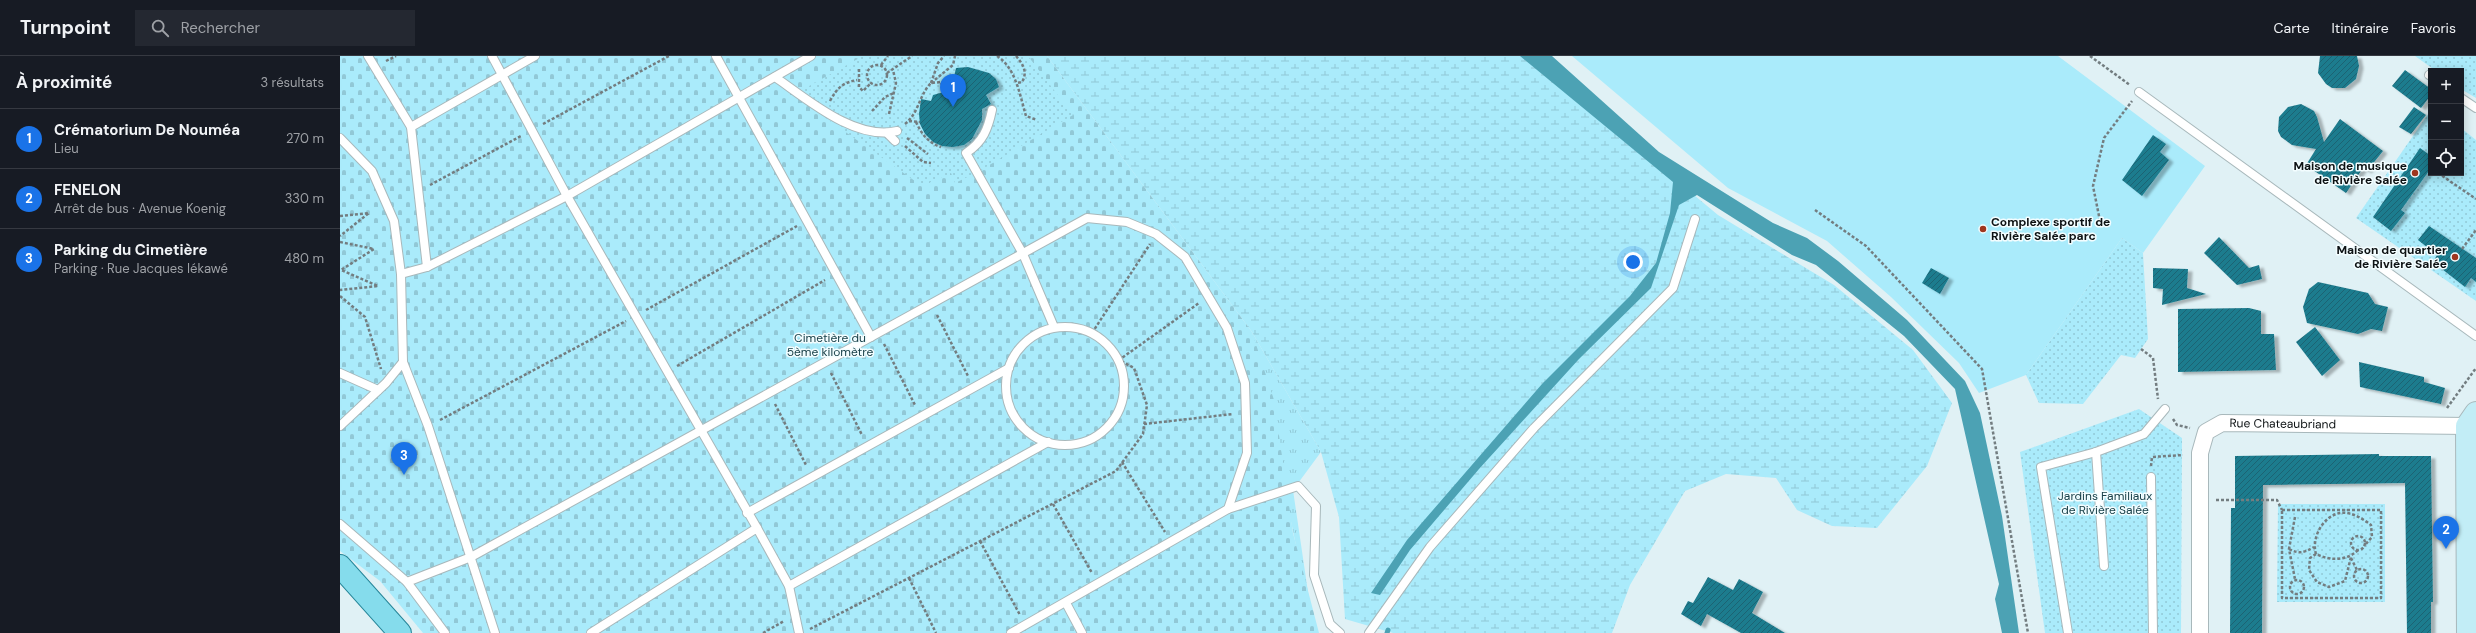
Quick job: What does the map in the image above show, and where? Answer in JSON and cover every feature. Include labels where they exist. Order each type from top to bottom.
[{"type":"main road","points":[[2468,633],[2471,419]]},
{"type":"main road","points":[[340,566],[400,633]]},
{"type":"street","name":"Rue Chateaubriand","points":[[2200,633],[2200,453],[2206,432],[2222,423],[2471,419]]},
{"type":"lane","points":[[368,56],[411,127],[427,267]]},
{"type":"lane","points":[[492,56],[567,196],[789,586],[796,613],[799,633]]},
{"type":"lane","points":[[411,127],[535,56]]},
{"type":"lane","points":[[716,56],[836,274],[874,334]]},
{"type":"lane","points":[[401,274],[427,267],[567,196],[811,56]]},
{"type":"lane","points":[[775,77],[826,111],[857,129],[887,133],[897,131]]},
{"type":"lane","points":[[2139,92],[2476,336]]},
{"type":"lane","points":[[2464,100],[2476,108]]},
{"type":"lane","points":[[992,110],[985,135],[976,146],[966,153],[1023,254],[1054,327]]},
{"type":"lane","points":[[887,133],[895,142]]},
{"type":"lane","points":[[340,138],[372,171],[394,221],[401,274],[403,362],[428,426],[496,633]]},
{"type":"lane","points":[[407,582],[471,557],[1087,218],[1127,222],[1156,234],[1185,257],[1228,328],[1245,383],[1247,453],[1228,509]]},
{"type":"lane","points":[[1369,633],[1430,547],[1508,458],[1620,339],[1673,288],[1695,219]]},
{"type":"lane","points":[[1054,327],[1074,327],[1092,333],[1108,344],[1119,360],[1124,379],[1123,399],[1116,417],[1103,432],[1086,442],[1067,445],[1048,442],[1031,434],[1015,416],[1009,405],[1006,386],[1009,368],[1016,354],[1026,341],[1039,332],[1054,327]]},
{"type":"lane","points":[[340,426],[386,383],[403,362]]},
{"type":"lane","points":[[748,513],[1009,368]]},
{"type":"lane","points":[[340,373],[378,390]]},
{"type":"lane","points":[[2068,633],[2041,467],[2096,452],[2144,434],[2165,409]]},
{"type":"lane","points":[[789,586],[1048,442]]},
{"type":"lane","points":[[2096,452],[2104,566]]},
{"type":"lane","points":[[2151,477],[2153,633]]},
{"type":"lane","points":[[1011,633],[1066,603],[1228,509],[1298,486],[1316,506],[1314,574],[1330,624],[1340,633]]},
{"type":"lane","points":[[340,524],[407,582],[444,633]]},
{"type":"lane","points":[[591,633],[757,528]]},
{"type":"lane","points":[[1066,603],[1082,633]]},
{"type":"path","points":[[424,188],[669,56]]},
{"type":"path","points":[[888,56],[880,65],[871,66],[868,71],[867,78],[871,83],[878,85],[884,83],[887,73],[912,56]]},
{"type":"path","points":[[931,83],[938,63],[944,56]]},
{"type":"path","points":[[928,154],[897,131],[909,121],[918,107],[922,93],[931,83],[953,65],[955,56]]},
{"type":"path","points":[[999,56],[1006,64],[1017,83],[1026,116],[1037,120]]},
{"type":"path","points":[[1016,56],[1025,68],[1025,77],[1022,82],[1017,83]]},
{"type":"path","points":[[2090,56],[2139,92],[2104,138],[2093,186],[2102,226]]},
{"type":"path","points":[[880,65],[887,73]]},
{"type":"path","points":[[859,69],[857,80],[858,87],[863,91],[871,83]]},
{"type":"path","points":[[889,114],[896,83],[893,70]]},
{"type":"path","points":[[826,111],[836,90],[845,82],[857,80]]},
{"type":"path","points":[[931,83],[941,82],[944,91]]},
{"type":"path","points":[[872,111],[885,97],[894,93]]},
{"type":"path","points":[[909,121],[920,122]]},
{"type":"path","points":[[916,122],[925,137],[941,147]]},
{"type":"path","points":[[895,142],[923,162],[931,163]]},
{"type":"path","points":[[2443,176],[2476,198]]},
{"type":"path","points":[[1815,210],[1866,246],[1982,368],[2028,633]]},
{"type":"path","points":[[340,216],[369,213],[340,236]]},
{"type":"path","points":[[428,426],[635,316],[807,221]]},
{"type":"path","points":[[2462,249],[2476,230]]},
{"type":"path","points":[[1092,333],[1156,234]]},
{"type":"path","points":[[340,242],[374,249],[341,270],[378,286],[340,290]]},
{"type":"path","points":[[666,372],[836,274]]},
{"type":"path","points":[[340,296],[365,317],[386,383]]},
{"type":"path","points":[[802,633],[1116,471],[1143,434],[1147,405],[1134,368],[1119,360],[1209,296]]},
{"type":"path","points":[[932,304],[974,388]]},
{"type":"path","points":[[874,334],[921,416]]},
{"type":"path","points":[[826,362],[868,446]]},
{"type":"path","points":[[2445,410],[2476,368]]},
{"type":"path","points":[[769,393],[812,477]]},
{"type":"path","points":[[1144,424],[1246,413]]},
{"type":"path","points":[[2151,477],[2152,457],[2200,453]]},
{"type":"path","points":[[1122,462],[1171,542]]},
{"type":"path","points":[[2201,500],[2277,500],[2282,510],[2282,598],[2381,598],[2381,510],[2282,510]]},
{"type":"path","points":[[1053,504],[1098,584]]},
{"type":"path","points":[[2316,554],[2310,558],[2309,570],[2317,582],[2329,587],[2345,581],[2351,557],[2372,538],[2371,525],[2360,517],[2340,513],[2327,519],[2316,536],[2314,547],[2316,554],[2327,560],[2351,557]]},
{"type":"path","points":[[2295,516],[2289,548],[2295,580]]},
{"type":"path","points":[[2358,550],[2351,545],[2353,537],[2362,537],[2364,546]]},
{"type":"path","points":[[980,541],[1025,625]]},
{"type":"path","points":[[2289,548],[2298,553],[2314,547]]},
{"type":"path","points":[[2351,557],[2357,570],[2354,578],[2359,583],[2364,582],[2368,577],[2368,572],[2362,568],[2357,570]]},
{"type":"path","points":[[909,578],[936,633]]},
{"type":"path","points":[[2295,580],[2300,580],[2304,585],[2300,593],[2293,593],[2290,589],[2291,582],[2295,580]]},
{"type":"path","points":[[764,633],[796,613]]},
{"type":"green space","name":"Cimetière du 5ème kilomètre","points":[[340,56],[1047,56],[1252,332],[1274,400],[1293,533],[1319,633],[423,633],[380,581],[340,551]]},
{"type":"green space","points":[[863,56],[1028,56],[1073,115],[976,173],[955,183],[951,173],[922,186],[793,95]]},
{"type":"green space","points":[[1047,56],[1527,56],[1718,215],[1834,285],[1913,350],[1952,403],[1927,466],[1877,528],[1832,526],[1797,510],[1776,478],[1726,474],[1685,491],[1630,585],[1612,633],[1393,633],[1345,619],[1339,517],[1321,452],[1252,332]]},
{"type":"green space","name":"Complexe sportif de Rivière Salée parc","points":[[1572,56],[2058,56],[2205,166],[2143,253],[2122,238],[2026,375],[1979,393],[1959,363],[1891,297],[1827,241],[1728,188]]},
{"type":"green space","points":[[2415,56],[2476,56],[2476,98],[2464,91],[2464,68],[2432,68]]},
{"type":"green space","points":[[2428,114],[2428,176],[2464,176],[2464,130],[2476,140],[2476,301],[2356,218]]},
{"type":"green space","points":[[2122,238],[2143,253],[2148,339],[2135,358],[2121,355],[2083,404],[2039,403],[2026,375]]},
{"type":"green space","points":[[1252,332],[1321,452],[1293,490],[1314,633]]},
{"type":"green space","name":"Jardins Familiaux de Rivière Salée","points":[[2139,409],[2182,438],[2181,633],[2045,633],[2020,452]]},
{"type":"green space","points":[[2278,504],[2385,504],[2385,602],[2277,602]]},
{"type":"shaded area","points":[[1520,56],[1552,56],[1659,152],[1773,223],[1807,238],[1838,261],[1907,320],[1965,381],[1980,413],[2002,516],[2019,633],[2002,633],[1995,599],[1999,584],[1955,389],[1904,336],[1816,265],[1792,255],[1697,195],[1679,205],[1651,288],[1579,359],[1479,469],[1410,550],[1380,595],[1371,593],[1407,540],[1542,384],[1630,296],[1656,263],[1670,213],[1673,182]]},
{"type":"building","points":[[2320,56],[2357,56],[2359,66],[2356,79],[2345,88],[2332,88],[2326,84],[2318,73]]},
{"type":"building","points":[[968,67],[989,73],[996,79],[999,87],[986,95],[991,104],[982,109],[982,120],[972,139],[964,145],[953,147],[942,146],[933,142],[925,134],[920,124],[919,114],[921,99],[931,101],[933,95],[951,90],[956,68]]},
{"type":"building","points":[[2405,70],[2428,87],[2428,99],[2421,108],[2392,86]]},
{"type":"building","points":[[2301,104],[2314,111],[2324,142],[2340,119],[2383,151],[2367,171],[2363,168],[2346,193],[2306,165],[2316,149],[2292,145],[2281,137],[2278,131],[2279,117],[2288,107]]},
{"type":"building","points":[[2414,107],[2426,115],[2411,134],[2399,127]]},
{"type":"building","points":[[2153,135],[2166,144],[2160,152],[2169,160],[2142,196],[2122,180]]},
{"type":"building","points":[[2420,148],[2428,154],[2428,172],[2401,210],[2405,213],[2391,231],[2373,217]]},
{"type":"building","name":"Maison de quartier de Rivière Salée","points":[[2429,226],[2476,258],[2476,282],[2471,278],[2465,287],[2433,262],[2437,255],[2418,240]]},
{"type":"building","points":[[2219,237],[2249,268],[2259,265],[2262,279],[2237,285],[2204,253]]},
{"type":"building","points":[[1931,268],[1949,278],[1940,294],[1922,283]]},
{"type":"building","points":[[2153,268],[2188,269],[2187,288],[2206,294],[2162,305],[2163,289],[2153,288]]},
{"type":"building","points":[[2318,282],[2368,293],[2375,304],[2388,307],[2382,331],[2371,329],[2358,334],[2307,323],[2303,307],[2309,289]]},
{"type":"building","points":[[2249,308],[2261,311],[2261,334],[2274,334],[2276,370],[2178,372],[2178,309]]},
{"type":"building","points":[[2315,327],[2340,360],[2322,376],[2296,342]]},
{"type":"building","points":[[2359,362],[2424,377],[2424,382],[2445,388],[2441,404],[2360,387]]},
{"type":"building","points":[[2379,454],[2379,456],[2431,456],[2433,602],[2431,602],[2431,633],[2407,633],[2405,483],[2263,485],[2262,633],[2230,633],[2231,508],[2235,508],[2235,456]]},
{"type":"building","points":[[1708,577],[1733,590],[1739,579],[1763,592],[1752,613],[1785,633],[1741,633],[1707,614],[1701,626],[1681,614],[1688,601],[1693,603]]},
{"type":"place","name":"Crématorium De Nouméa","points":[[953,107]]},
{"type":"place","name":"Maison de musique de Rivière Salée","points":[[2415,173]]},
{"type":"place","name":"Complexe sportif de Rivière Salée parc","points":[[1983,229]]},
{"type":"place","name":"Maison de quartier de Rivière Salée","points":[[2455,257]]},
{"type":"place","name":"Parking du Cimetière","points":[[404,475]]},
{"type":"place","name":"FENELON","points":[[2446,549]]}]
